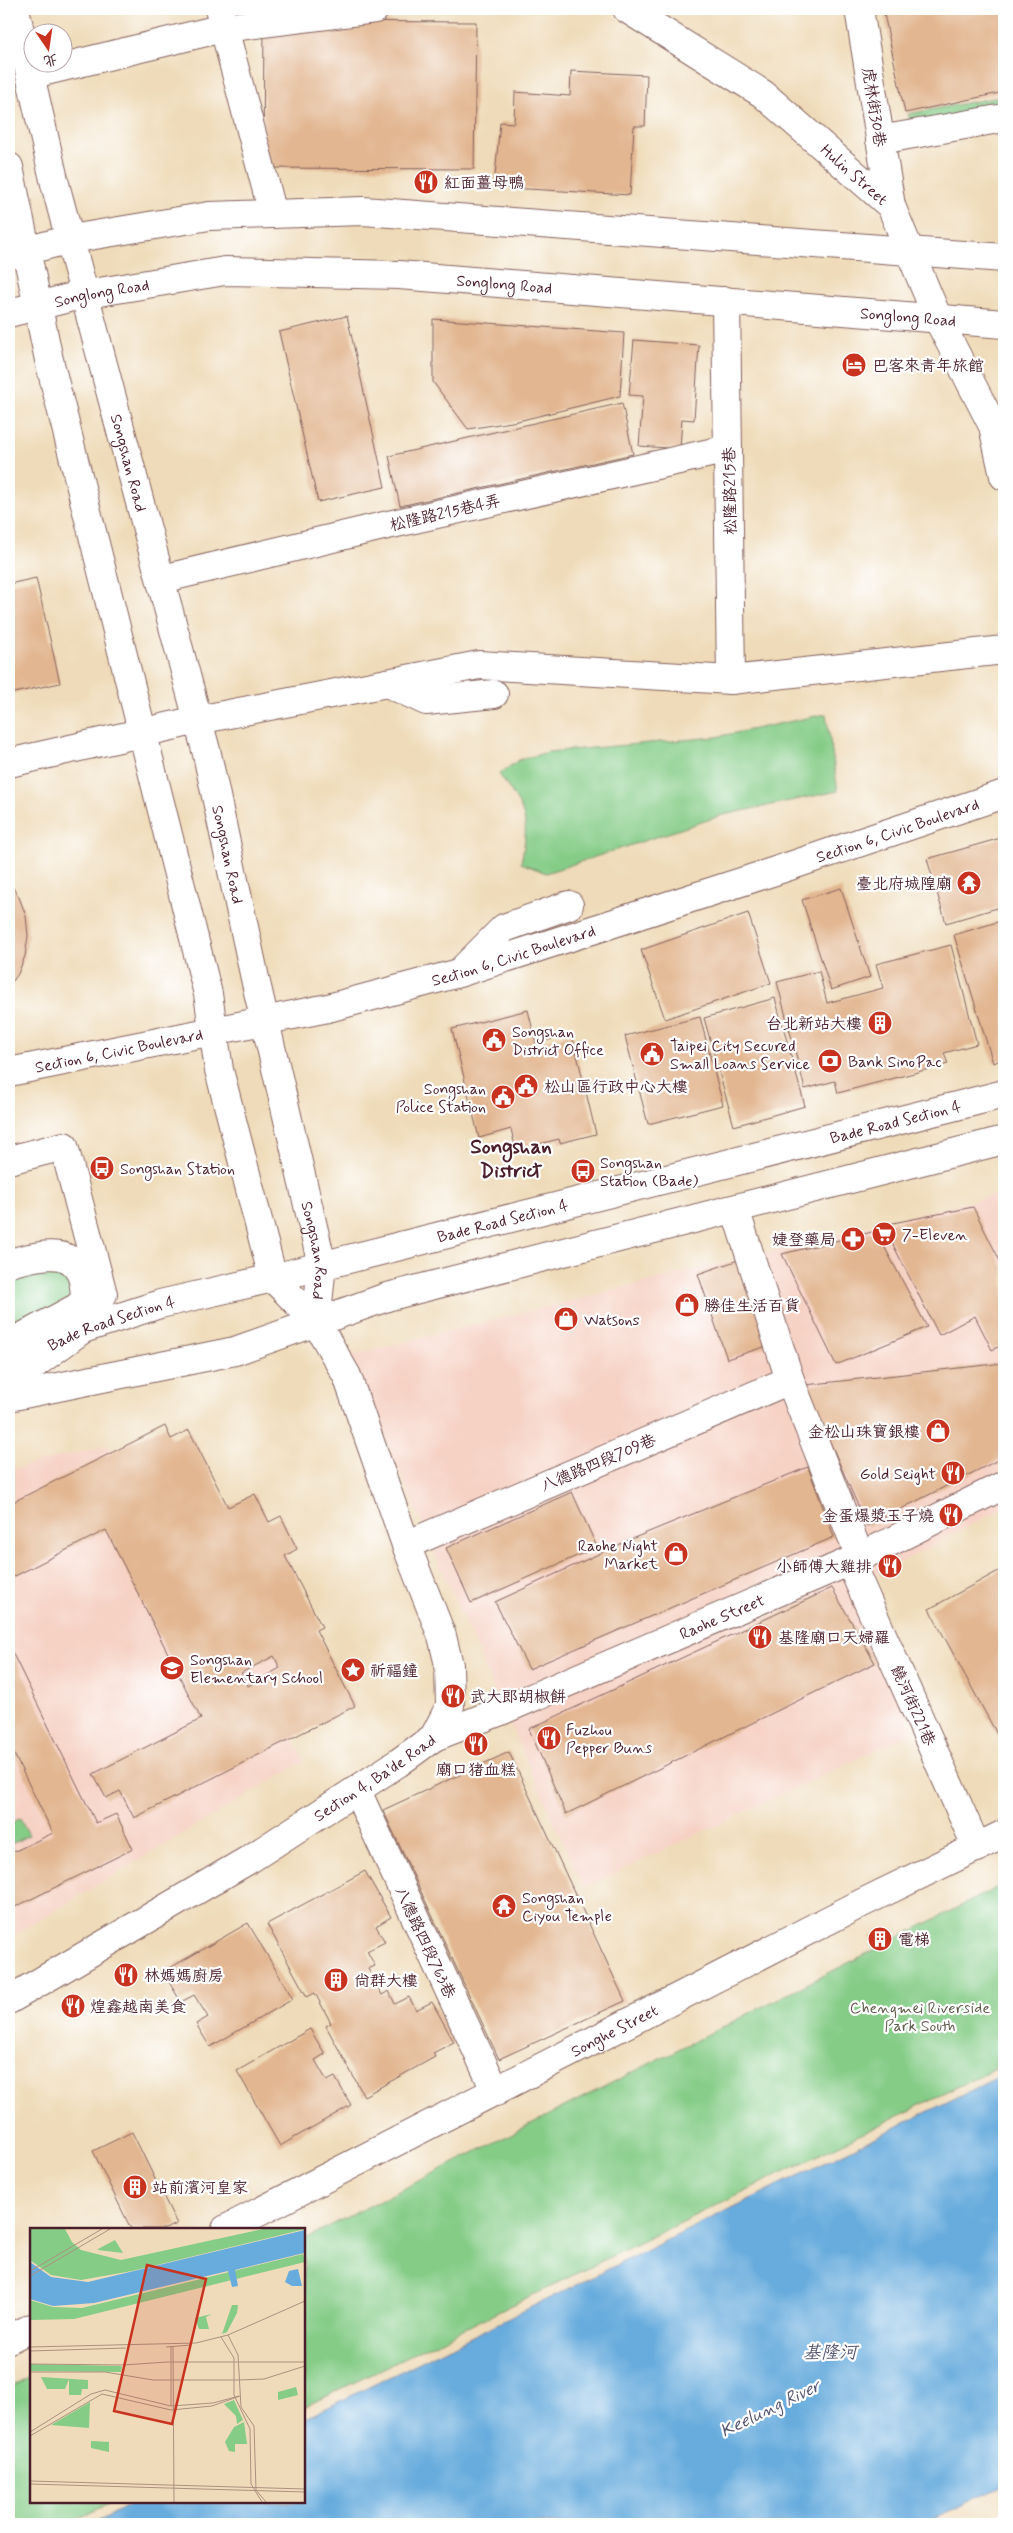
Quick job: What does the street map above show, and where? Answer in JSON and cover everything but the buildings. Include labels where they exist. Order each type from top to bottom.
[{"type":"street","name":"Songshan Road","points":[[14,9],[70,239],[198,720],[322,1265],[316,1322]]},
{"type":"street","points":[[30,75],[221,18],[375,9]]},
{"type":"street","name":"Hulin Street","points":[[627,9],[763,94],[891,206],[938,319],[993,426],[1004,476]]},
{"type":"street","name":"虎林街30巷","points":[[859,9],[891,206]]},
{"type":"street","points":[[221,18],[273,214]]},
{"type":"street","points":[[880,140],[1004,118]]},
{"type":"street","name":"Songshan Road","points":[[9,167],[18,252],[38,305],[49,360],[144,732],[208,994],[219,1070],[273,1278],[316,1322]]},
{"type":"street","points":[[18,252],[70,239],[209,216],[363,212],[1004,258]]},
{"type":"street","name":"Songlong Road","points":[[9,314],[85,294],[225,272],[399,275],[1004,324]]},
{"type":"street","name":"松隆路215巷","points":[[726,302],[731,680]]},
{"type":"street","name":"松隆路215巷4弄","points":[[162,579],[379,527],[728,449]]},
{"type":"street","points":[[9,763],[198,720],[479,665],[731,680],[1004,650]]},
{"type":"street","points":[[387,683],[426,701],[494,694]]},
{"type":"street","name":"Section 6, Civic Boulevard","points":[[9,1072],[213,1030],[266,1022],[328,1008],[459,973],[772,872],[1004,794]]},
{"type":"street","points":[[459,973],[504,928],[569,905]]},
{"type":"street","name":"Bade Road Section 4","points":[[9,1365],[83,1329],[160,1304],[273,1278],[1004,1094]]},
{"type":"street","points":[[9,1397],[235,1351],[387,1297],[1004,1140]]},
{"type":"street","points":[[9,1160],[64,1146],[103,1294],[83,1329],[9,1383]]},
{"type":"street","points":[[735,1209],[790,1380],[855,1560]]},
{"type":"street","points":[[9,1263],[47,1253],[62,1256],[73,1262],[81,1273],[85,1299],[78,1307],[9,1344]]},
{"type":"street","name":"Section 4, Ba'de Road","points":[[9,2000],[250,1859],[357,1791],[434,1737],[450,1706],[450,1665],[442,1636],[406,1545],[347,1376],[316,1322]]},
{"type":"street","name":"八德路四段709巷","points":[[406,1545],[790,1380]]},
{"type":"street","name":"Raohe Street","points":[[434,1737],[501,1711],[855,1560],[1004,1485]]},
{"type":"street","name":"饒河街221巷","points":[[855,1560],[978,1848]]},
{"type":"street","name":"八德路四段763巷","points":[[357,1791],[496,2092]]},
{"type":"street","name":"Songhe Street","points":[[228,2228],[862,1903],[1004,1834]]},
{"type":"street","points":[[9,2339],[30,2328]]},
{"type":"shaded area","name":"Raohe Night Market","points":[[1004,1193],[1004,1507],[859,1585],[912,1733],[584,1888],[501,1705],[349,1356]]},
{"type":"shaded area","name":"Songshan Elementary School","points":[[165,1426],[172,1439],[189,1430],[228,1507],[255,1494],[322,1627],[316,1630],[355,1706],[293,1738],[304,1761],[9,1938],[9,1470],[108,1445],[112,1452]]},
{"type":"green space","points":[[1004,96],[1004,107],[911,125],[908,114]]},
{"type":"green space","points":[[826,714],[838,791],[723,815],[546,873],[521,863],[525,835],[524,816],[515,797],[499,774],[519,760],[548,752],[716,737]]},
{"type":"green space","points":[[49,1263],[70,1276],[72,1292],[69,1299],[9,1333],[9,1273]]},
{"type":"green space","points":[[20,1818],[29,1835],[9,1845],[9,1824]]},
{"type":"green space","name":"Chengmei Riverside Park South","points":[[1004,1884],[1004,2064],[305,2407],[305,2238]]},
{"type":"green space","points":[[30,2378],[30,2503],[110,2503],[67,2524],[9,2524],[9,2388]]},
{"type":"water","name":"基隆河","points":[[1004,2074],[1004,2484],[924,2524],[91,2524],[134,2503],[305,2503],[305,2419]]},
{"type":"place","name":"紅面薑母鴨","points":[[426,182]]},
{"type":"place","name":"巴客來青年旅館","points":[[854,365]]},
{"type":"place","name":"臺北府城隍廟","points":[[969,883]]},
{"type":"place","name":"台北新站大樓","points":[[880,1023]]},
{"type":"place","name":"Songshan District Office","points":[[494,1040]]},
{"type":"place","name":"Taipei City Secured Small Loans Service","points":[[652,1054]]},
{"type":"place","name":"Bank SinoPac","points":[[830,1061]]},
{"type":"place","name":"松山區行政中心大樓","points":[[526,1086]]},
{"type":"place","name":"Songshan Police Station","points":[[503,1097]]},
{"type":"place","name":"Songshan Station","points":[[102,1168]]},
{"type":"place","name":"Songshan Station (Bade)","points":[[583,1171]]},
{"type":"place","name":"7-Eleven","points":[[884,1234]]},
{"type":"place","name":"婕登藥局","points":[[853,1239]]},
{"type":"place","name":"勝佳生活百貨","points":[[687,1305]]},
{"type":"place","name":"Watsons","points":[[566,1319]]},
{"type":"place","name":"金松山珠寶銀樓","points":[[938,1431]]},
{"type":"place","name":"Gold Seight","points":[[953,1473]]},
{"type":"place","name":"金蛋爆漿玉子燒","points":[[951,1515]]},
{"type":"place","name":"Raohe Night Market","points":[[676,1554]]},
{"type":"place","name":"小師傅大雞排","points":[[890,1566]]},
{"type":"place","name":"基隆廟口天婦羅","points":[[760,1637]]},
{"type":"place","name":"Songshan Elementary School","points":[[172,1668]]},
{"type":"place","name":"祈福鐘","points":[[353,1670]]},
{"type":"place","name":"武大郎胡椒餅","points":[[453,1696]]},
{"type":"place","name":"Fuzhou Pepper Buns","points":[[549,1738]]},
{"type":"place","name":"廟口猪血糕","points":[[476,1744]]},
{"type":"place","name":"Songshan Ciyou Temple","points":[[504,1906]]},
{"type":"place","name":"電梯","points":[[880,1939]]},
{"type":"place","name":"林媽媽廚房","points":[[126,1975]]},
{"type":"place","name":"尚群大樓","points":[[336,1980]]},
{"type":"place","name":"煌鑫越南美食","points":[[73,2006]]},
{"type":"place","name":"站前濱河皇家","points":[[135,2187]]},
{"type":"district","name":"Songshan District","points":[[511,1158]]},
{"type":"water label","name":"Keelung River","points":[[770,2408]]}]
